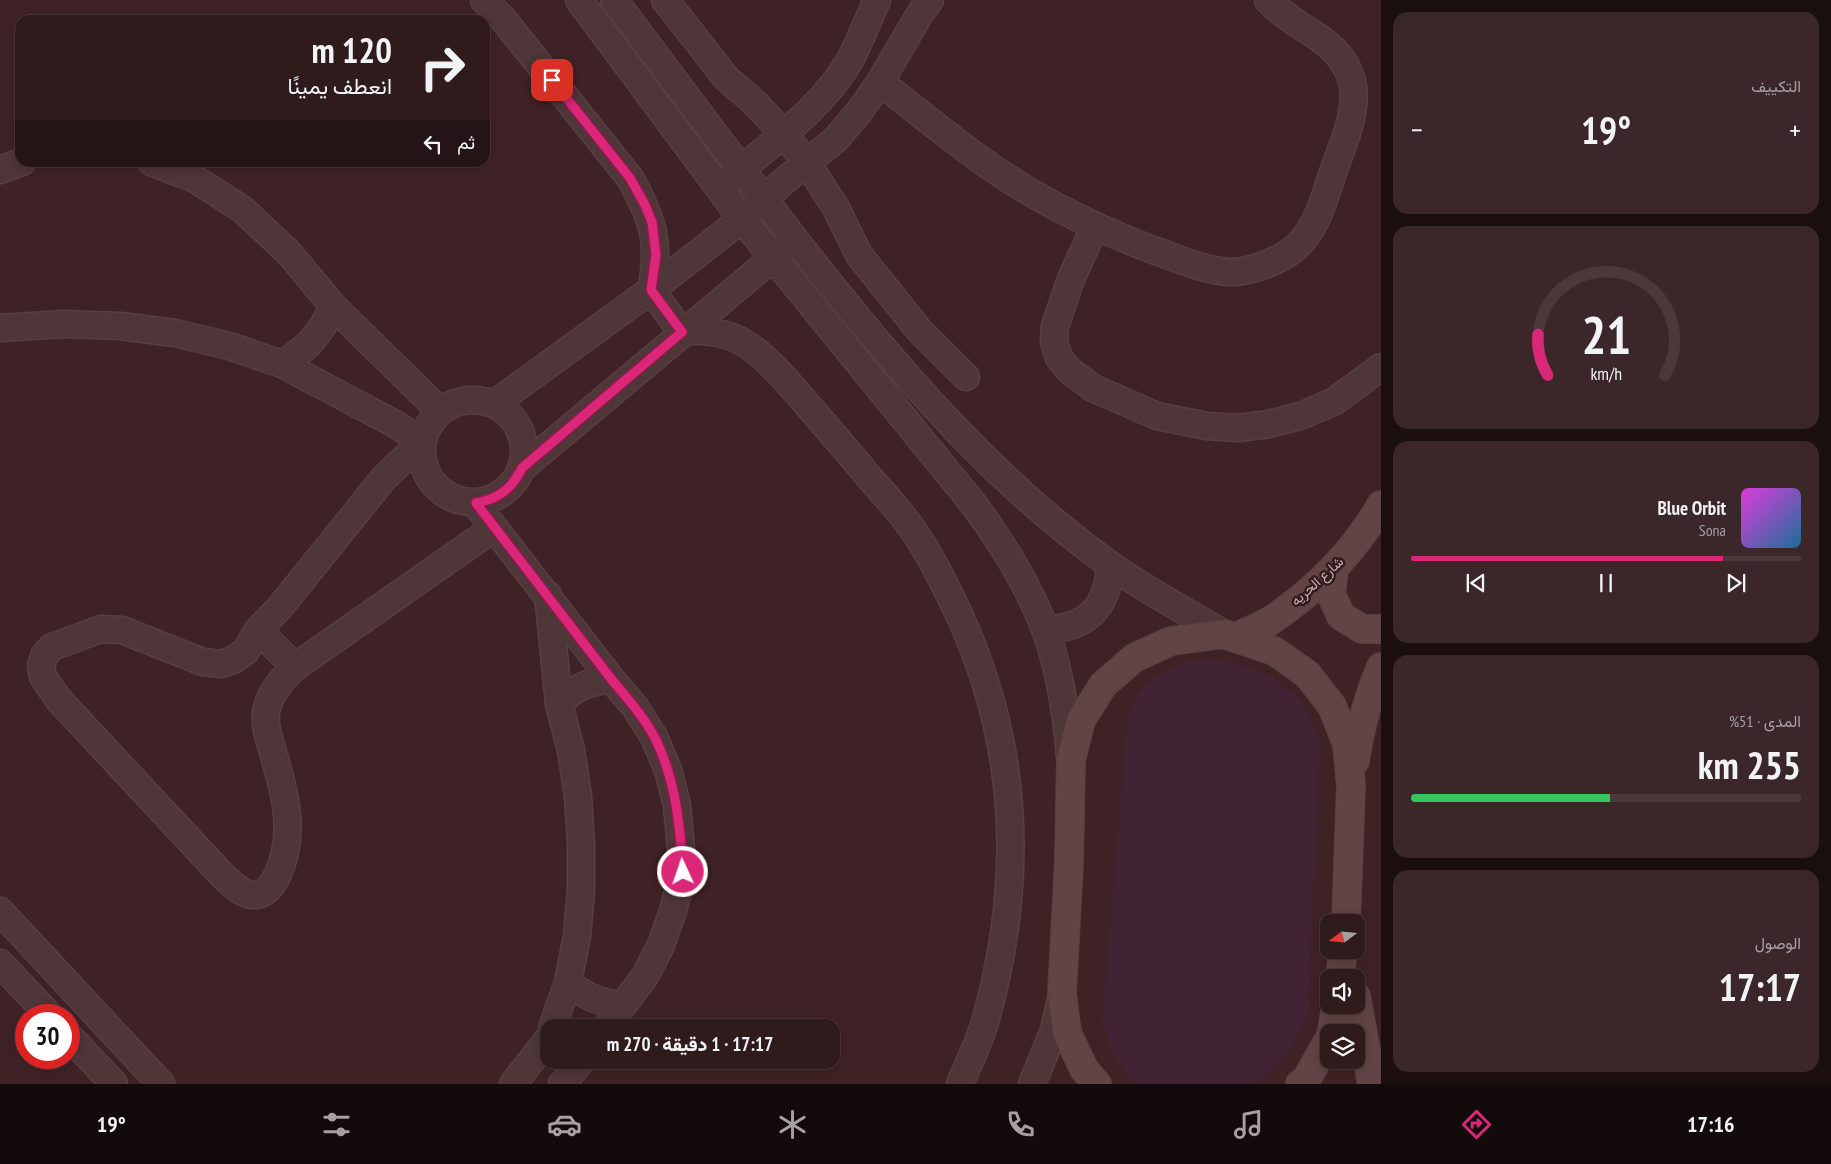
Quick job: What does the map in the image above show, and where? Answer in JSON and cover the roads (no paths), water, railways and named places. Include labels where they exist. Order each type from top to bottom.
[{"type":"main road","name":"شارع الحريه","points":[[1229,636],[1268,622],[1334,569],[1381,505]]},
{"type":"main road","points":[[1334,569],[1331,594],[1341,616],[1362,630],[1381,629]]},
{"type":"main road","points":[[1097,1084],[1084,1069],[1067,1033],[1062,994],[1069,862],[1071,760],[1081,720],[1103,685],[1134,658],[1171,641],[1229,636],[1274,651],[1307,674],[1332,706],[1348,744],[1351,785],[1347,914]]},
{"type":"main road","points":[[1351,785],[1360,729],[1372,688],[1381,666]]},
{"type":"main road","points":[[1359,1014],[1372,1084]]},
{"type":"main road","points":[[1300,1084],[1306,1080],[1320,1055]]},
{"type":"street","points":[[484,0],[503,19],[630,178],[652,222],[656,255],[651,290],[682,332]]},
{"type":"street","points":[[579,0],[742,219],[976,506],[1003,545],[1026,586],[1045,629],[1066,711],[1071,760]]},
{"type":"street","points":[[614,0],[795,240],[878,344],[936,410],[1020,492],[1110,565],[1229,636]]},
{"type":"street","points":[[664,0],[727,79],[753,101],[784,134],[807,163],[836,208],[859,255],[919,330],[966,377]]},
{"type":"street","points":[[719,188],[784,134],[831,87],[850,60],[877,0]]},
{"type":"street","points":[[494,404],[651,290],[742,219],[785,180],[835,140],[859,112],[880,82],[930,0]]},
{"type":"street","points":[[880,82],[971,152],[1030,192],[1095,226],[1197,266],[1229,272],[1260,267],[1282,256],[1299,244],[1311,230],[1349,125],[1354,106],[1354,86],[1348,67],[1336,50],[1277,9],[1268,0]]},
{"type":"street","points":[[0,170],[15,165]]},
{"type":"street","points":[[164,167],[195,179],[242,209],[289,253],[333,306],[440,411]]},
{"type":"street","points":[[1095,226],[1071,279],[1055,326],[1054,342],[1059,358],[1070,371],[1092,388],[1157,416],[1207,426],[1238,428],[1269,424],[1304,415],[1335,400],[1381,367]]},
{"type":"street","points":[[522,468],[682,332],[795,240]]},
{"type":"street","points":[[282,364],[314,340],[325,324],[333,306]]},
{"type":"street","points":[[0,328],[64,324],[120,326],[175,333],[229,346],[282,364],[397,426],[422,442]]},
{"type":"street","points":[[682,332],[700,330],[734,337],[750,345],[764,356],[785,378],[905,520],[942,579],[972,642],[994,709],[1006,770],[1012,832],[1010,889],[1000,957],[984,1024],[960,1084]]},
{"type":"street","points":[[422,442],[422,457],[426,472],[434,485],[446,495],[460,501],[476,503],[499,496],[509,488],[517,479],[522,468],[525,452],[523,437],[517,423],[507,412],[494,404],[480,399],[465,400],[452,404],[440,411],[432,420],[422,442],[384,478],[281,606],[258,630],[246,651],[233,660],[221,664],[203,662],[122,630],[102,629],[52,647],[44,656],[41,666],[43,677],[58,700],[238,890],[258,896],[269,890],[283,862],[288,837],[288,811],[283,784],[266,727],[266,710],[272,694],[295,667],[494,528]]},
{"type":"street","points":[[476,503],[612,680],[635,707],[654,737],[668,770],[677,805],[683,872],[673,911],[661,945],[645,976],[613,1019]]},
{"type":"street","points":[[1045,629],[1062,629],[1079,623],[1093,613],[1103,599],[1109,583],[1110,565]]},
{"type":"street","points":[[548,595],[559,704],[571,750],[582,843],[581,890],[577,936],[568,982],[555,1019]]},
{"type":"street","points":[[258,630],[295,667]]},
{"type":"street","points":[[559,704],[570,693],[583,685],[597,680],[612,680]]},
{"type":"street","points":[[0,911],[161,1084]]},
{"type":"street","points":[[0,963],[39,1004]]},
{"type":"street","points":[[568,982],[580,992],[594,999],[608,1004],[623,1005]]},
{"type":"street","points":[[1032,1084],[1054,1030],[1062,994]]},
{"type":"street","points":[[80,1049],[109,1082]]},
{"type":"street","points":[[523,1081],[540,1053]]},
{"type":"street","points":[[562,1084],[579,1069]]}]
